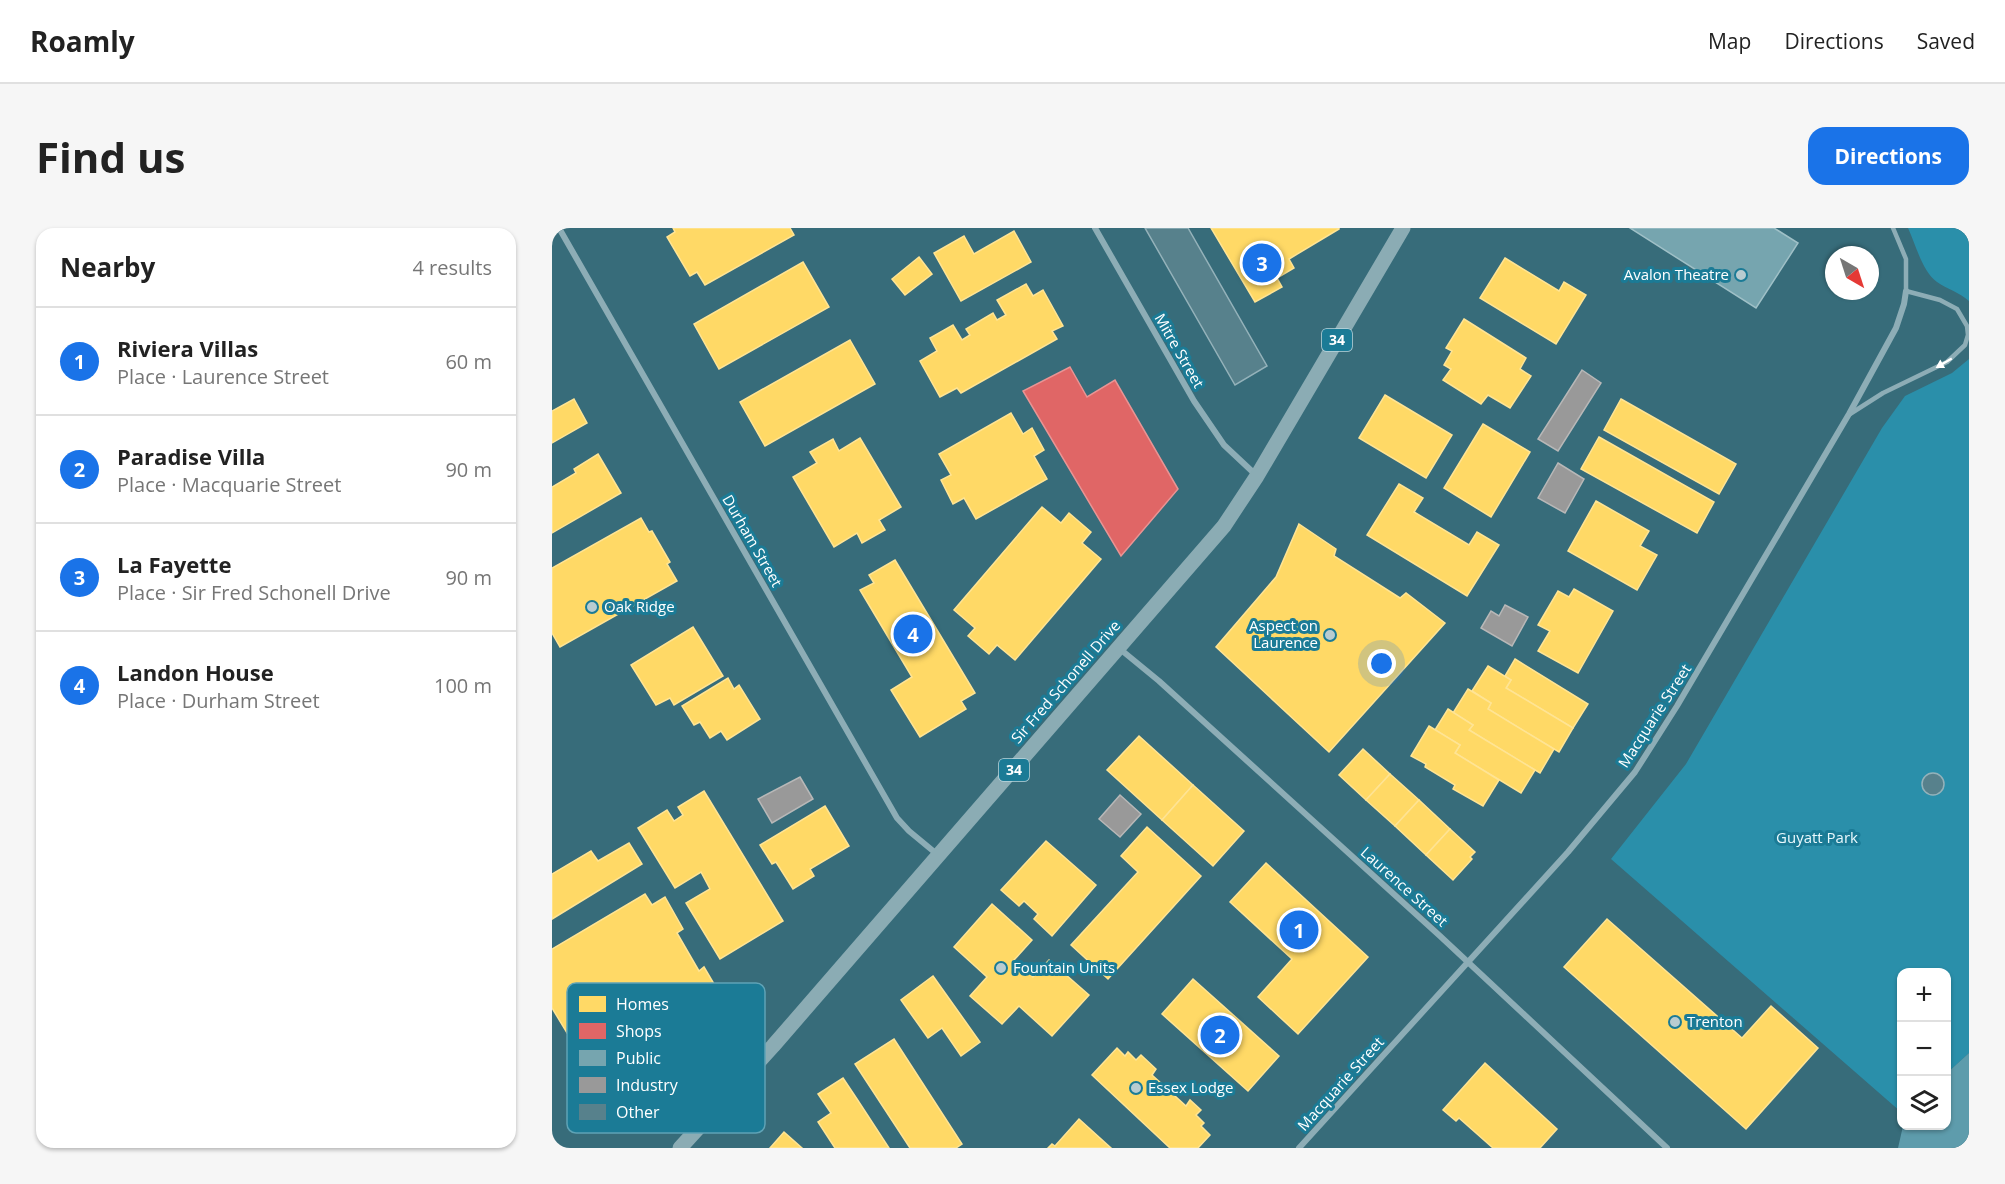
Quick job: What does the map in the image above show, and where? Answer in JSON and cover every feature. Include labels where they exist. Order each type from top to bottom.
[{"type":"main road","name":"Sir Fred Schonell Drive","points":[[765,1055],[1224,526],[1257,476],[1404,228]]},
{"type":"main road","name":"Sir Fred Schonell Drive","points":[[680,1148],[694,1133]]},
{"type":"street","name":"Durham Street","points":[[560,228],[897,818],[938,855]]},
{"type":"street","name":"Mitre Street","points":[[1095,228],[1194,401],[1224,445],[1257,476]]},
{"type":"street","name":"Macquarie Street","points":[[1299,1148],[1568,852],[1635,772],[1677,706],[1850,414],[1896,328],[1906,291]]},
{"type":"street","name":"Laurence Street","points":[[1120,648],[1468,962],[1667,1148]]},
{"type":"lane","name":"Macquarie Street","points":[[1893,228],[1906,259],[1906,291]]},
{"type":"lane","points":[[1850,414],[1883,393],[1947,363],[1965,345],[1968,335],[1967,326],[1959,311],[1940,300],[1906,291]]},
{"type":"green space","points":[[1908,228],[1969,228],[1969,301],[1932,277],[1923,265]]},
{"type":"green space","name":"Guyatt Park","points":[[1969,359],[1969,1053],[1951,1069],[1951,968],[1897,968],[1897,1109],[1611,859],[1686,764],[1882,428],[1905,396],[1952,373]]},
{"type":"shaded area","points":[[1969,1053],[1969,1148],[1898,1148],[1902,1130],[1951,1130],[1951,1069]]},
{"type":"building: Homes","points":[[673,228],[790,228],[794,235],[705,285],[697,272],[690,276],[667,237],[675,232]]},
{"type":"building: Homes","points":[[1211,228],[1339,229],[1289,259],[1294,268],[1277,278],[1282,287],[1255,302]]},
{"type":"building: Homes","points":[[1014,231],[1031,262],[961,301],[934,253],[964,236],[974,254]]},
{"type":"building: Homes","points":[[919,257],[932,274],[905,295],[892,279]]},
{"type":"building: Homes","points":[[1505,258],[1559,291],[1564,282],[1586,295],[1556,344],[1480,298]]},
{"type":"building: Homes","points":[[803,262],[829,307],[719,369],[694,324]]},
{"type":"building: Homes","points":[[1026,284],[1033,296],[1043,290],[1063,326],[1052,331],[1057,339],[961,393],[957,388],[940,397],[920,361],[937,351],[930,338],[953,325],[962,340],[970,335],[966,329],[993,313],[997,320],[1006,315],[997,300]]},
{"type":"building: Homes","points":[[1464,319],[1526,358],[1520,369],[1531,376],[1510,408],[1488,395],[1481,404],[1443,380],[1451,369],[1444,365],[1452,351],[1446,348]]},
{"type":"building: Homes","points":[[850,340],[875,384],[765,446],[740,402]]},
{"type":"building: Homes","points":[[1385,395],[1452,435],[1426,478],[1359,438]]},
{"type":"building: Homes","points":[[574,399],[587,423],[552,443],[552,411]]},
{"type":"building: Homes","points":[[1621,399],[1736,464],[1719,494],[1604,430]]},
{"type":"building: Homes","points":[[1011,413],[1023,434],[1032,428],[1044,450],[1034,456],[1047,479],[976,519],[964,498],[953,504],[941,480],[951,475],[939,454]]},
{"type":"building: Homes","points":[[1483,424],[1530,452],[1491,517],[1444,488]]},
{"type":"building: Homes","points":[[1599,437],[1714,502],[1697,533],[1581,469]]},
{"type":"building: Homes","points":[[860,438],[901,507],[879,520],[885,530],[862,543],[857,533],[834,547],[793,477],[817,463],[810,452],[833,439],[839,451]]},
{"type":"building: Homes","points":[[598,454],[621,493],[552,533],[552,487],[576,473],[574,469]]},
{"type":"building: Homes","points":[[1399,484],[1423,498],[1414,512],[1469,545],[1477,532],[1499,545],[1467,596],[1367,535]]},
{"type":"building: Homes","points":[[1596,501],[1649,531],[1640,546],[1657,555],[1637,590],[1568,551]]},
{"type":"building: Homes","points":[[1042,507],[1061,523],[1069,513],[1091,532],[1082,543],[1101,559],[1015,660],[997,645],[989,654],[968,636],[975,628],[954,610]]},
{"type":"building: Homes","name":"Oak Ridge","points":[[641,518],[649,532],[652,531],[670,562],[667,564],[677,581],[560,647],[552,633],[552,568]]},
{"type":"building: Homes","name":"Aspect on Laurence","points":[[1299,524],[1336,549],[1334,556],[1400,598],[1406,593],[1445,623],[1329,752],[1216,647],[1276,577]]},
{"type":"building: Homes","points":[[895,560],[975,693],[961,701],[966,709],[920,737],[891,690],[912,677],[860,590],[874,583],[869,575]]},
{"type":"building: Homes","points":[[1574,589],[1613,611],[1578,673],[1538,651],[1550,631],[1538,625],[1558,591],[1569,597]]},
{"type":"building: Homes","points":[[693,627],[723,676],[674,705],[670,698],[656,705],[631,665]]},
{"type":"building: Homes","points":[[1515,659],[1588,704],[1573,728],[1506,688],[1511,680],[1505,676]]},
{"type":"building: Homes","points":[[1488,666],[1511,680],[1506,688],[1573,728],[1559,752],[1488,709],[1491,703],[1472,691]]},
{"type":"building: Homes","points":[[728,678],[734,689],[739,685],[760,719],[727,740],[721,731],[710,738],[700,722],[694,725],[682,706]]},
{"type":"building: Homes","points":[[1468,689],[1491,703],[1488,709],[1554,749],[1540,773],[1469,730],[1473,725],[1453,713]]},
{"type":"building: Homes","points":[[1448,709],[1473,725],[1469,730],[1535,770],[1521,793],[1455,753],[1460,745],[1435,730]]},
{"type":"building: Homes","points":[[1429,726],[1460,745],[1455,753],[1499,780],[1483,806],[1453,789],[1455,785],[1411,756]]},
{"type":"building: Homes","points":[[1139,736],[1193,785],[1162,820],[1107,770]]},
{"type":"building: Homes","points":[[1363,749],[1390,774],[1366,800],[1339,775]]},
{"type":"building: Homes","points":[[1390,774],[1419,800],[1395,826],[1366,800]]},
{"type":"building: Homes","points":[[1193,785],[1244,831],[1213,866],[1162,820]]},
{"type":"building: Homes","points":[[704,791],[783,921],[720,959],[686,903],[710,889],[701,872],[675,888],[638,828],[667,810],[674,821],[683,815],[678,807]]},
{"type":"building: Homes","points":[[1419,800],[1450,829],[1426,855],[1395,826]]},
{"type":"building: Homes","points":[[825,806],[849,846],[810,869],[814,876],[793,889],[776,862],[772,864],[760,845]]},
{"type":"building: Homes","points":[[1147,827],[1201,876],[1108,979],[1071,945],[1138,872],[1121,856]]},
{"type":"building: Homes","points":[[1450,829],[1475,852],[1470,857],[1472,859],[1453,880],[1426,855]]},
{"type":"building: Homes","points":[[1046,841],[1096,885],[1052,936],[1034,919],[1038,914],[1024,901],[1019,906],[1001,890]]},
{"type":"building: Homes","points":[[629,843],[642,864],[552,919],[552,874],[591,851],[598,861]]},
{"type":"building: Homes","points":[[1266,863],[1368,957],[1298,1034],[1258,997],[1292,959],[1230,902]]},
{"type":"building: Homes","points":[[645,894],[652,905],[665,897],[683,929],[677,933],[699,971],[704,967],[713,983],[567,983],[567,1033],[552,1008],[552,949]]},
{"type":"building: Homes","name":"Fountain Units","points":[[992,904],[1032,940],[1014,960],[1033,977],[1049,960],[1089,995],[1052,1036],[1019,1006],[1002,1024],[970,996],[987,977],[954,947]]},
{"type":"building: Homes","name":"Trenton","points":[[1607,919],[1742,1038],[1771,1006],[1818,1048],[1746,1129],[1564,967]]},
{"type":"building: Homes","points":[[933,976],[980,1042],[961,1056],[942,1028],[928,1038],[901,1000]]},
{"type":"building: Homes","points":[[1193,979],[1279,1056],[1248,1091],[1162,1014]]},
{"type":"building: Homes","points":[[894,1039],[962,1144],[956,1148],[910,1148],[855,1064]]},
{"type":"building: Homes","name":"Essex Lodge","points":[[1117,1048],[1125,1056],[1128,1052],[1136,1060],[1141,1055],[1156,1069],[1152,1075],[1186,1106],[1190,1100],[1201,1110],[1196,1115],[1204,1123],[1201,1126],[1210,1135],[1198,1148],[1170,1148],[1092,1075]]},
{"type":"building: Homes","points":[[1485,1063],[1557,1129],[1540,1148],[1493,1148],[1459,1118],[1456,1121],[1443,1110]]},
{"type":"building: Homes","points":[[843,1078],[889,1148],[835,1148],[818,1122],[831,1113],[818,1094]]},
{"type":"building: Homes","points":[[1079,1119],[1111,1148],[1048,1148],[1052,1144],[1055,1146]]},
{"type":"building: Homes","points":[[784,1132],[802,1148],[770,1148]]},
{"type":"building: Shops","points":[[1070,367],[1087,397],[1115,380],[1178,489],[1121,556],[1023,391]]},
{"type":"building: Public","name":"Avalon Theatre","points":[[1630,228],[1774,228],[1798,243],[1756,308]]},
{"type":"building: Industry","points":[[1582,370],[1601,383],[1558,451],[1538,439]]},
{"type":"building: Industry","points":[[1558,463],[1584,479],[1565,513],[1538,498]]},
{"type":"building: Industry","points":[[1505,605],[1528,617],[1512,646],[1481,628],[1491,611],[1499,616]]},
{"type":"building: Industry","points":[[800,777],[813,799],[772,823],[758,799]]},
{"type":"building: Industry","points":[[1120,795],[1141,814],[1120,837],[1099,819]]},
{"type":"building: Other","points":[[1145,228],[1188,228],[1267,366],[1235,385]]},
{"type":"building: Other","points":[[1933,773],[1941,776],[1944,784],[1941,792],[1933,795],[1925,792],[1922,784],[1925,776]]},
{"type":"place","name":"La Fayette","points":[[1262,263]]},
{"type":"place","name":"Avalon Theatre","points":[[1741,275]]},
{"type":"place","name":"Oak Ridge","points":[[592,607]]},
{"type":"place","name":"Landon House","points":[[913,634]]},
{"type":"place","name":"Aspect on Laurence","points":[[1330,635]]},
{"type":"place","name":"Riviera Villas","points":[[1299,930]]},
{"type":"place","name":"Fountain Units","points":[[1001,968]]},
{"type":"place","name":"Trenton","points":[[1675,1022]]},
{"type":"place","name":"Paradise Villa","points":[[1220,1035]]},
{"type":"place","name":"Essex Lodge","points":[[1136,1088]]}]
